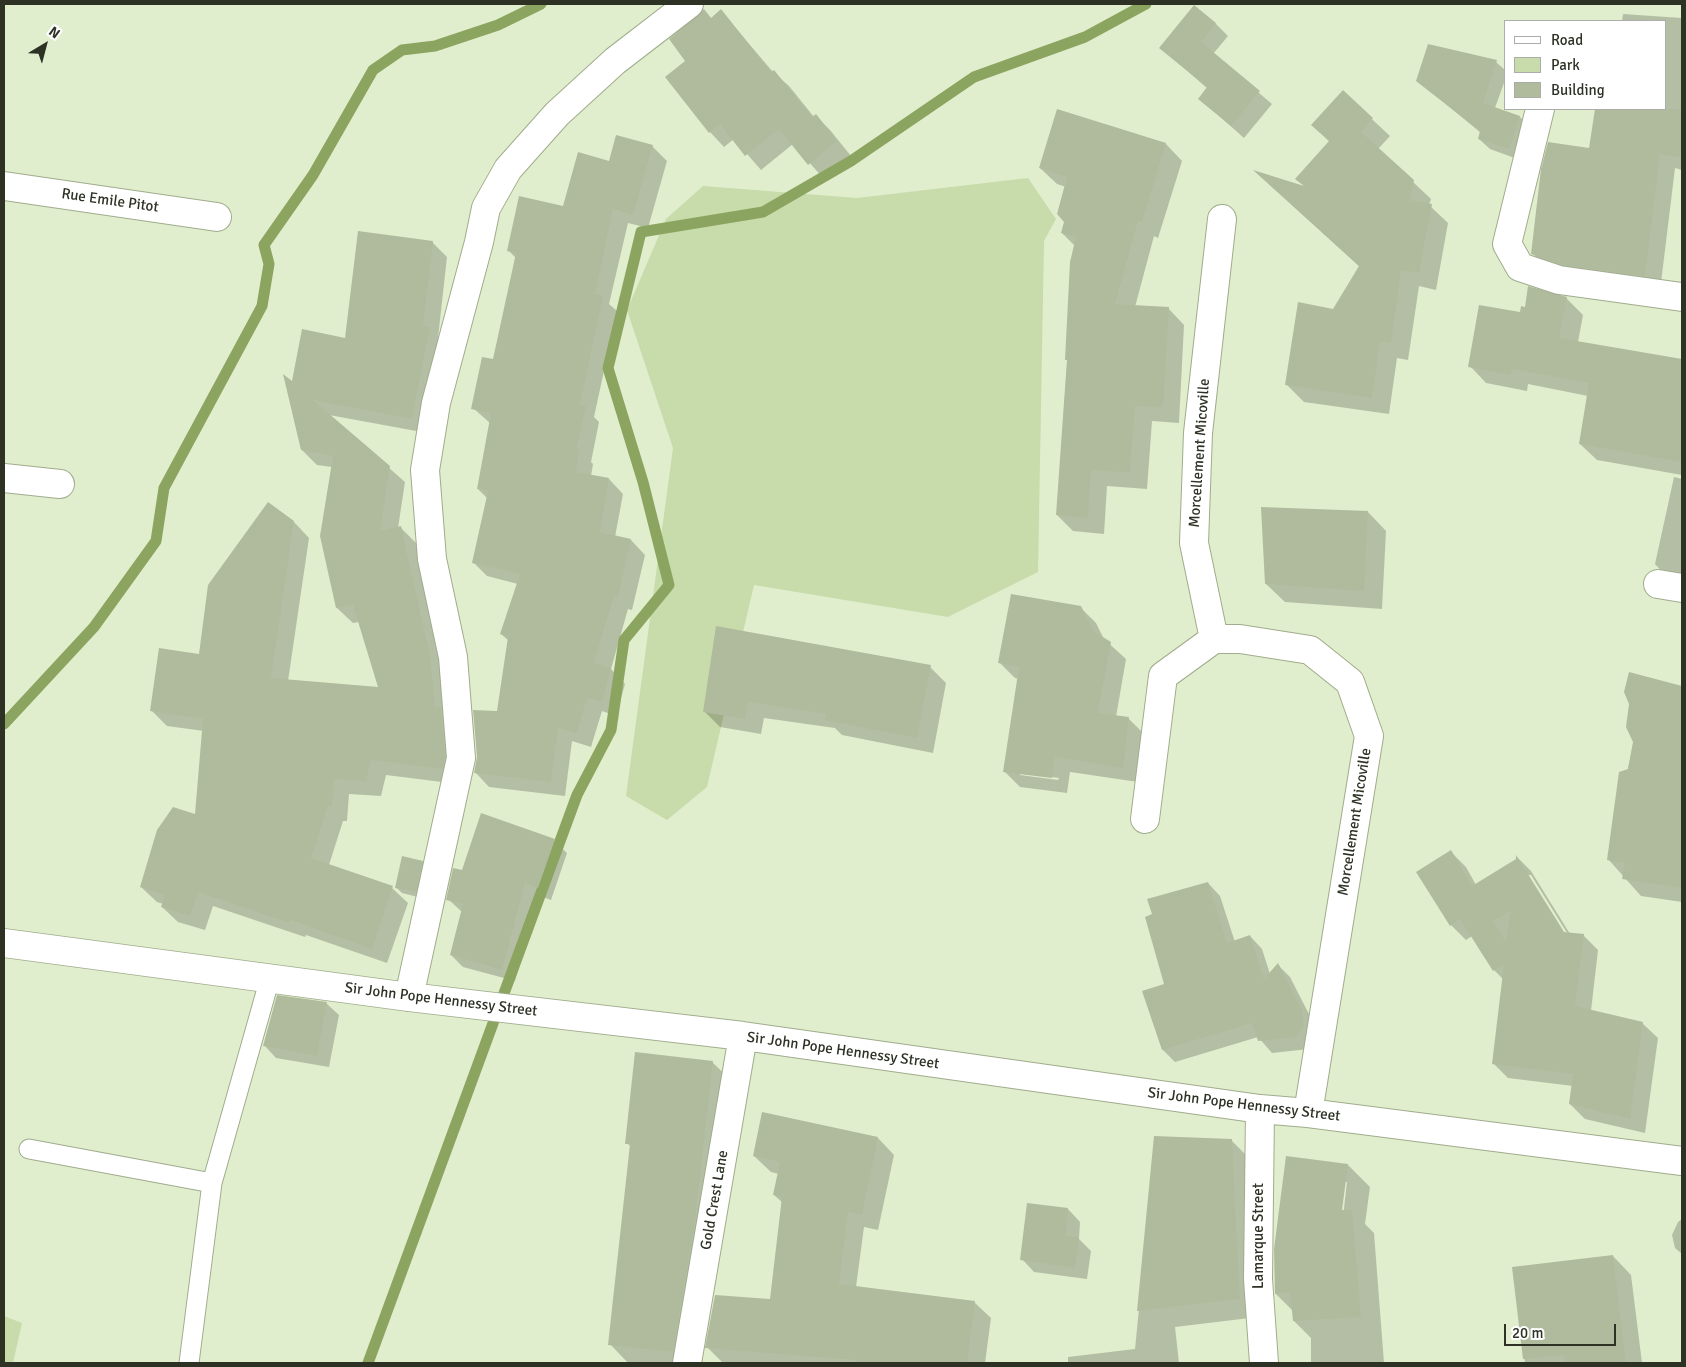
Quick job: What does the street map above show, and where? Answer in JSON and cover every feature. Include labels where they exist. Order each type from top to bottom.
[{"type":"street","points":[[409,997],[462,758],[453,657],[432,559],[425,470],[436,404],[480,242],[486,208],[508,169],[557,114],[615,61],[689,4]]},
{"type":"street","points":[[1540,110],[1507,244],[1520,266],[1559,280],[1682,297]]},
{"type":"street","name":"Rue Emile Pitot","points":[[4,186],[217,217]]},
{"type":"street","name":"Morcellement Micoville","points":[[1222,219],[1198,433],[1194,543],[1214,639],[1240,639],[1310,650],[1350,682],[1369,736],[1308,1113]]},
{"type":"street","points":[[4,478],[60,484]]},
{"type":"street","points":[[1145,819],[1163,676],[1214,639]]},
{"type":"street","name":"Sir John Pope Hennessy Street","points":[[4,943],[409,997],[743,1036],[1260,1109],[1308,1113],[1682,1161]]},
{"type":"street","name":"Gold Crest Lane","points":[[687,1363],[743,1036]]},
{"type":"street","name":"Lamarque Street","points":[[1260,1109],[1258,1279],[1264,1363]]},
{"type":"lane","points":[[189,1363],[212,1183],[270,978]]},
{"type":"lane","points":[[29,1149],[212,1183]]},
{"type":"green space","points":[[1028,178],[1056,219],[1044,241],[1038,572],[948,617],[754,585],[707,787],[667,820],[626,796],[673,448],[627,310],[666,219],[703,186],[857,198]]},
{"type":"green space","points":[[4,1316],[22,1323],[13,1363],[4,1363]]},
{"type":"building","points":[[1194,5],[1216,23],[1201,42],[1260,91],[1231,126],[1198,99],[1207,87],[1159,48]]},
{"type":"building","points":[[704,9],[711,18],[721,9],[771,72],[774,70],[812,117],[816,114],[837,141],[808,165],[779,129],[745,156],[720,124],[709,133],[665,77],[685,61],[669,39]]},
{"type":"building","points":[[1428,44],[1497,60],[1483,103],[1520,116],[1509,149],[1478,139],[1480,131],[1416,81]]},
{"type":"building","points":[[1343,90],[1373,118],[1361,132],[1414,180],[1410,200],[1432,204],[1419,273],[1401,270],[1391,343],[1380,341],[1372,398],[1285,385],[1298,302],[1333,309],[1359,266],[1253,170],[1304,186],[1295,179],[1329,141],[1311,125]]},
{"type":"building","points":[[1057,109],[1166,143],[1142,222],[1138,221],[1115,304],[1169,307],[1163,407],[1135,406],[1130,473],[1091,470],[1088,518],[1056,515],[1067,360],[1065,360],[1070,262],[1076,237],[1061,233],[1064,222],[1057,214],[1067,177],[1039,168]]},
{"type":"building","points":[[1682,109],[1682,158],[1660,154],[1645,276],[1563,265],[1531,254],[1541,169],[1548,142],[1589,148],[1595,110]]},
{"type":"building","points":[[616,135],[653,145],[633,215],[613,209],[595,294],[603,296],[580,405],[586,406],[577,448],[580,448],[576,472],[609,478],[600,532],[631,539],[618,597],[614,596],[594,663],[611,668],[602,702],[587,698],[577,733],[558,728],[551,782],[474,773],[477,757],[473,710],[497,711],[508,637],[500,634],[520,574],[472,563],[488,491],[477,489],[491,413],[471,409],[482,357],[493,359],[516,253],[507,251],[519,196],[563,206],[578,152],[609,161]]},
{"type":"building","points":[[358,231],[433,241],[423,326],[430,327],[412,419],[313,400],[390,466],[380,531],[401,526],[430,655],[435,707],[441,707],[445,757],[443,769],[371,760],[366,781],[334,779],[332,807],[328,806],[311,858],[393,886],[372,949],[291,920],[290,923],[198,892],[190,916],[161,907],[165,895],[140,887],[157,830],[173,807],[195,814],[203,719],[150,711],[159,648],[199,654],[208,585],[268,502],[294,521],[271,678],[378,687],[353,605],[336,608],[320,536],[333,456],[301,450],[283,374],[292,381],[302,329],[345,338]]},
{"type":"building","points":[[1528,286],[1567,297],[1559,338],[1682,359],[1682,462],[1579,444],[1589,383],[1512,369],[1511,375],[1468,367],[1479,305],[1520,312],[1521,306],[1525,307]]},
{"type":"building","points":[[1261,507],[1368,511],[1364,591],[1265,584]]},
{"type":"building","points":[[1011,594],[1081,606],[1093,631],[1111,642],[1098,713],[1129,717],[1123,768],[1055,757],[1052,778],[1003,772],[1019,667],[998,663]]},
{"type":"building","points":[[716,626],[931,665],[917,738],[825,720],[826,714],[748,702],[745,719],[703,712]]},
{"type":"building","points":[[1629,672],[1682,686],[1682,888],[1622,879],[1625,863],[1607,860],[1619,772],[1628,769],[1633,742],[1626,727],[1629,704],[1624,692]]},
{"type":"building","points":[[481,813],[555,839],[538,888],[525,883],[502,970],[450,955],[463,904],[446,900],[453,868],[462,870]]},
{"type":"building","points":[[1451,850],[1472,886],[1516,859],[1516,855],[1564,932],[1584,934],[1575,1006],[1643,1022],[1630,1119],[1569,1104],[1573,1074],[1492,1064],[1504,964],[1493,971],[1460,919],[1450,926],[1416,872]],"holes":[[[1510,911],[1506,942],[1493,921]]]},
{"type":"building","points":[[402,856],[423,861],[416,892],[395,888]]},
{"type":"building","points":[[1208,882],[1227,943],[1250,935],[1264,979],[1278,963],[1302,1010],[1304,1026],[1296,1037],[1258,1041],[1252,1023],[1162,1050],[1142,991],[1164,984],[1145,917],[1152,914],[1147,899]]},
{"type":"building","points":[[277,995],[327,1002],[317,1056],[263,1046]]},
{"type":"building","points":[[635,1052],[713,1061],[695,1222],[673,1352],[608,1345],[630,1144],[625,1144]]},
{"type":"building","points":[[762,1112],[878,1137],[862,1215],[848,1212],[839,1284],[975,1301],[967,1363],[856,1363],[856,1360],[705,1348],[715,1295],[770,1299],[782,1197],[773,1195],[780,1162],[753,1156]]},
{"type":"building","points":[[1154,1136],[1232,1139],[1240,1299],[1137,1311]]},
{"type":"building","points":[[1286,1156],[1348,1164],[1342,1210],[1352,1210],[1361,1317],[1293,1321],[1290,1292],[1275,1294],[1274,1249]]},
{"type":"building","points":[[1027,1203],[1068,1208],[1066,1236],[1079,1237],[1075,1268],[1020,1260]]},
{"type":"building","points":[[1613,1255],[1626,1363],[1565,1363],[1564,1355],[1523,1359],[1512,1267]]},
{"type":"waterway","points":[[4,724],[94,627],[156,541],[164,488],[262,306],[269,264],[264,245],[313,175],[373,70],[402,50],[435,46],[498,25],[541,4]]},
{"type":"waterway","points":[[368,1363],[577,795],[611,730],[624,640],[669,585],[643,482],[608,368],[641,232],[763,212],[851,161],[974,77],[1085,37],[1146,4]]}]
